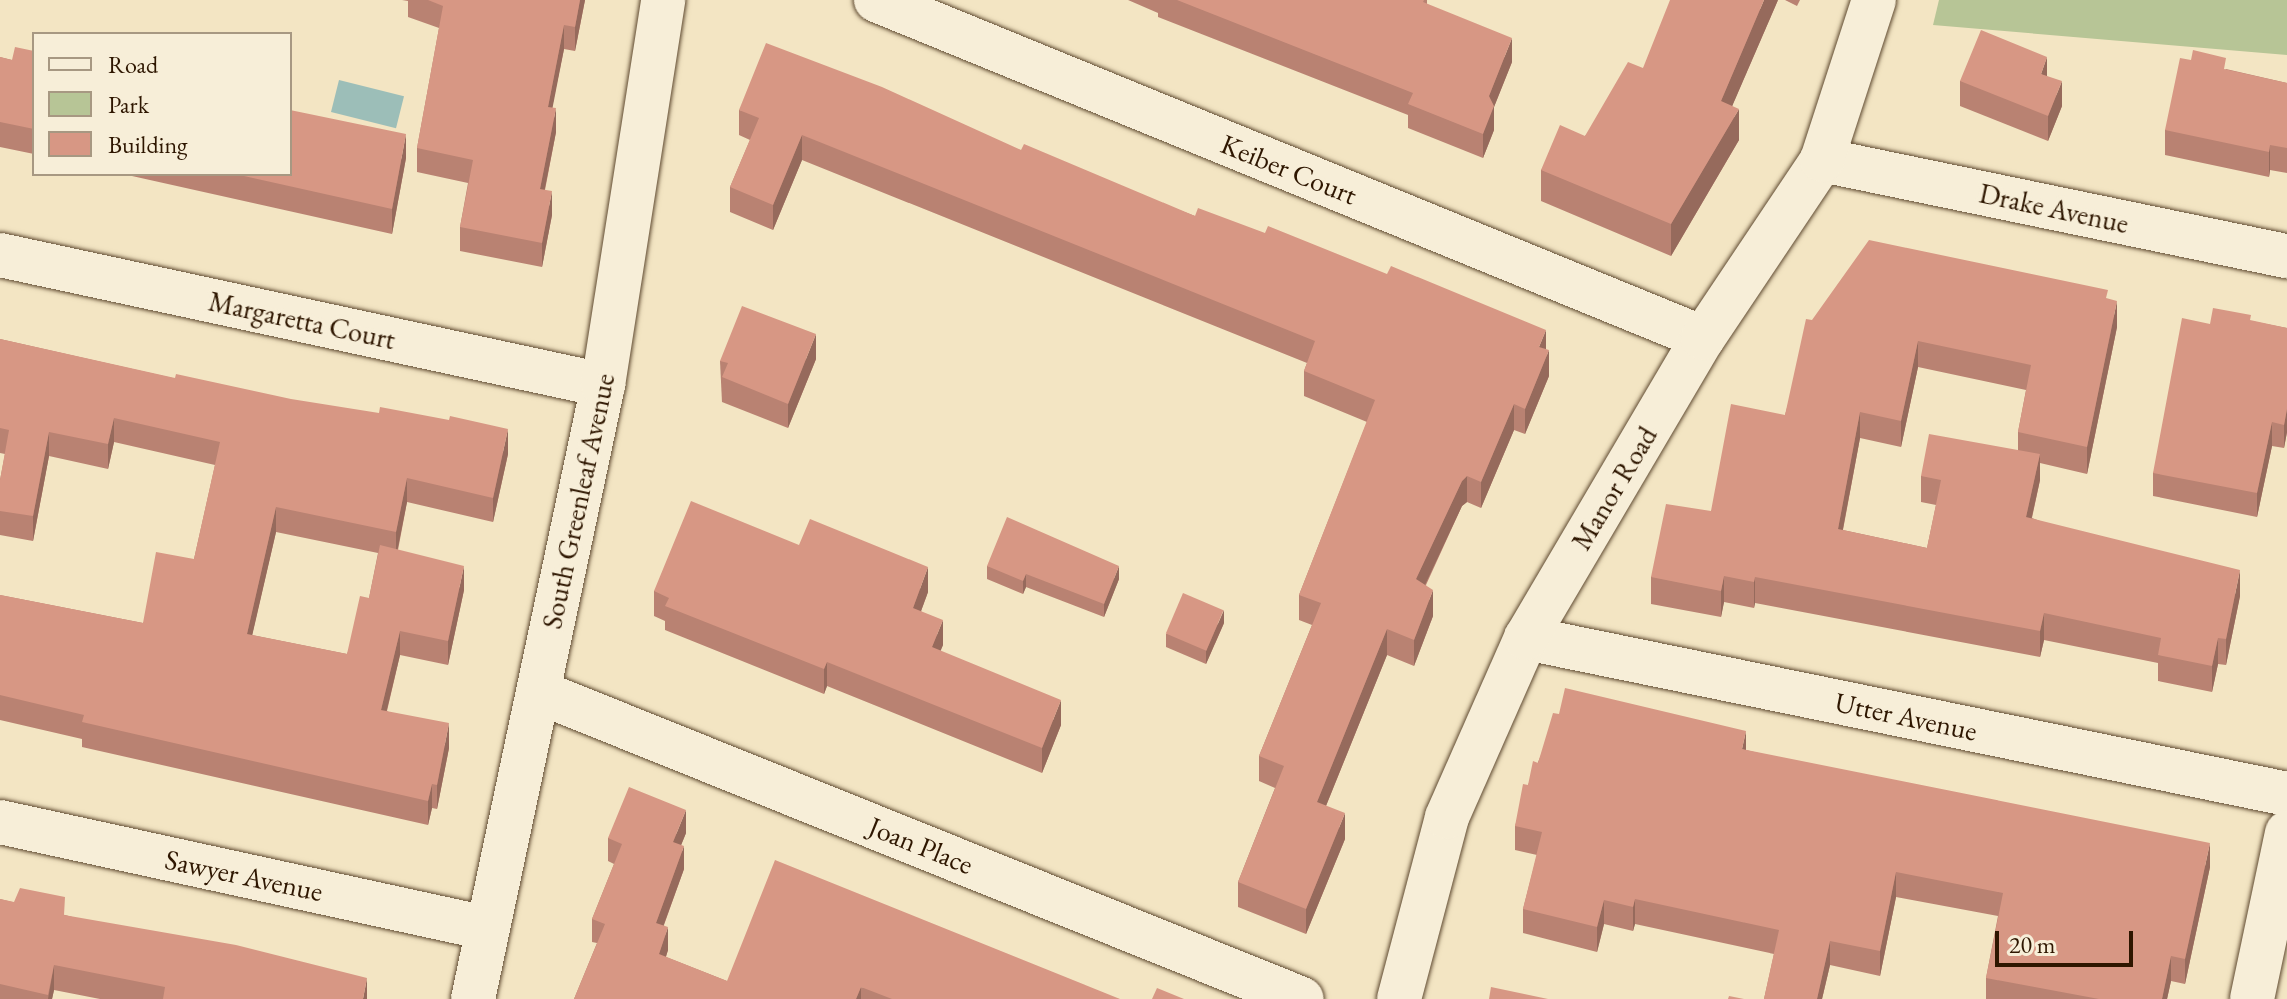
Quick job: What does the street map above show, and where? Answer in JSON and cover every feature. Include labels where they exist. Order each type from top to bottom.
[{"type":"street","name":"South Greenleaf Avenue","points":[[473,999],[603,385],[663,0]]},
{"type":"street","name":"Keiber Court","points":[[876,0],[1703,338]]},
{"type":"street","name":"Manor Road","points":[[1399,999],[1447,817],[1526,638],[1703,338],[1822,160],[1874,0]]},
{"type":"street","name":"Drake Avenue","points":[[1822,160],[2287,256]]},
{"type":"street","name":"Margaretta Court","points":[[0,255],[603,385]]},
{"type":"street","name":"Utter Avenue","points":[[1526,638],[2287,794]]},
{"type":"street","name":"Joan Place","points":[[539,692],[1302,999]]},
{"type":"street","name":"Sawyer Avenue","points":[[0,822],[488,928]]},
{"type":"street","points":[[2252,999],[2287,833]]},
{"type":"green space","points":[[1939,0],[2287,0],[2287,55],[1933,25]]},
{"type":"water","points":[[339,80],[404,96],[396,128],[331,112]]},
{"type":"building","points":[[428,0],[580,0],[575,27],[564,25],[548,107],[556,108],[540,189],[552,191],[542,243],[460,227],[473,160],[417,148],[443,6]]},
{"type":"building","points":[[1177,0],[1424,0],[1512,38],[1489,96],[1494,106],[1483,134],[1408,104],[1413,93]]},
{"type":"building","points":[[1670,0],[1764,0],[1721,101],[1739,109],[1671,224],[1541,170],[1560,125],[1585,136],[1628,62],[1643,68]]},
{"type":"building","points":[[1981,30],[2047,57],[2041,74],[2062,81],[2048,116],[1960,81]]},
{"type":"building","points":[[766,43],[882,87],[1021,150],[1024,144],[1195,216],[1198,208],[1265,233],[1268,226],[1387,274],[1391,266],[1546,330],[1539,347],[1549,350],[1525,409],[1514,404],[1481,482],[1467,476],[1462,481],[1416,579],[1433,590],[1414,640],[1387,629],[1317,802],[1345,813],[1306,909],[1238,882],[1284,766],[1259,756],[1321,603],[1299,595],[1375,400],[1304,371],[1315,341],[802,135],[773,205],[730,187],[759,118],[739,110]]},
{"type":"building","points":[[15,47],[32,51],[32,129],[0,122],[0,57],[12,60]]},
{"type":"building","points":[[2193,50],[2226,58],[2224,69],[2287,83],[2287,148],[2270,145],[2269,152],[2165,130],[2180,58],[2191,60]]},
{"type":"building","points":[[292,110],[406,134],[392,209],[244,176],[292,176]]},
{"type":"building","points":[[1869,240],[2108,290],[2106,298],[2117,301],[2087,447],[2018,432],[2031,365],[1918,341],[1901,421],[1860,412],[1838,529],[1927,548],[1941,480],[1921,476],[1929,434],[2040,454],[2026,517],[2240,570],[2226,639],[2218,638],[2212,666],[2158,655],[2161,638],[2044,613],[2040,631],[1755,577],[1754,582],[1724,576],[1721,591],[1651,577],[1666,504],[1711,511],[1731,404],[1785,415],[1806,319],[1812,320]]},
{"type":"building","points":[[742,306],[816,334],[788,404],[722,377],[728,363],[720,361]]},
{"type":"building","points":[[2213,308],[2251,315],[2250,320],[2287,328],[2287,409],[2284,425],[2272,422],[2257,493],[2153,473],[2182,318],[2210,324]]},
{"type":"building","points":[[0,339],[175,378],[176,374],[291,399],[379,413],[380,407],[449,420],[450,416],[508,429],[493,498],[407,478],[396,532],[276,507],[247,634],[347,654],[360,596],[369,598],[380,545],[464,566],[448,641],[400,631],[381,710],[449,723],[437,785],[432,784],[428,801],[82,722],[84,715],[0,695],[0,595],[143,623],[156,552],[194,559],[220,442],[114,418],[108,444],[49,432],[33,516],[0,511],[0,480],[9,430],[0,428]]},
{"type":"building","points":[[691,501],[799,545],[810,519],[928,567],[913,608],[943,620],[932,647],[1061,700],[1042,748],[827,662],[824,669],[665,606],[669,598],[654,591]]},
{"type":"building","points":[[1007,517],[1119,566],[1104,604],[1026,574],[1023,581],[987,566]]},
{"type":"building","points":[[1183,593],[1224,610],[1206,651],[1166,634]]},
{"type":"building","points":[[1565,688],[1746,731],[1742,749],[2210,843],[2185,959],[2171,956],[2162,999],[2099,999],[1986,978],[2003,893],[1896,872],[1880,951],[1830,941],[1817,999],[1764,999],[1779,930],[1635,899],[1633,907],[1604,900],[1597,927],[1523,909],[1542,832],[1515,826],[1523,784],[1528,785],[1533,761],[1538,763],[1553,713],[1559,714]]},
{"type":"building","points":[[629,787],[686,810],[673,842],[684,846],[656,923],[668,927],[659,954],[727,981],[775,860],[1120,999],[892,999],[861,987],[856,999],[574,999],[605,924],[592,919],[622,844],[608,838]]},
{"type":"building","points":[[20,888],[65,897],[64,915],[236,945],[367,978],[363,999],[163,999],[165,987],[54,965],[48,995],[0,984],[0,899],[14,902]]},
{"type":"building","points":[[1491,987],[1548,999],[1489,999]]},
{"type":"building","points":[[1157,988],[1184,999],[1152,999]]}]
